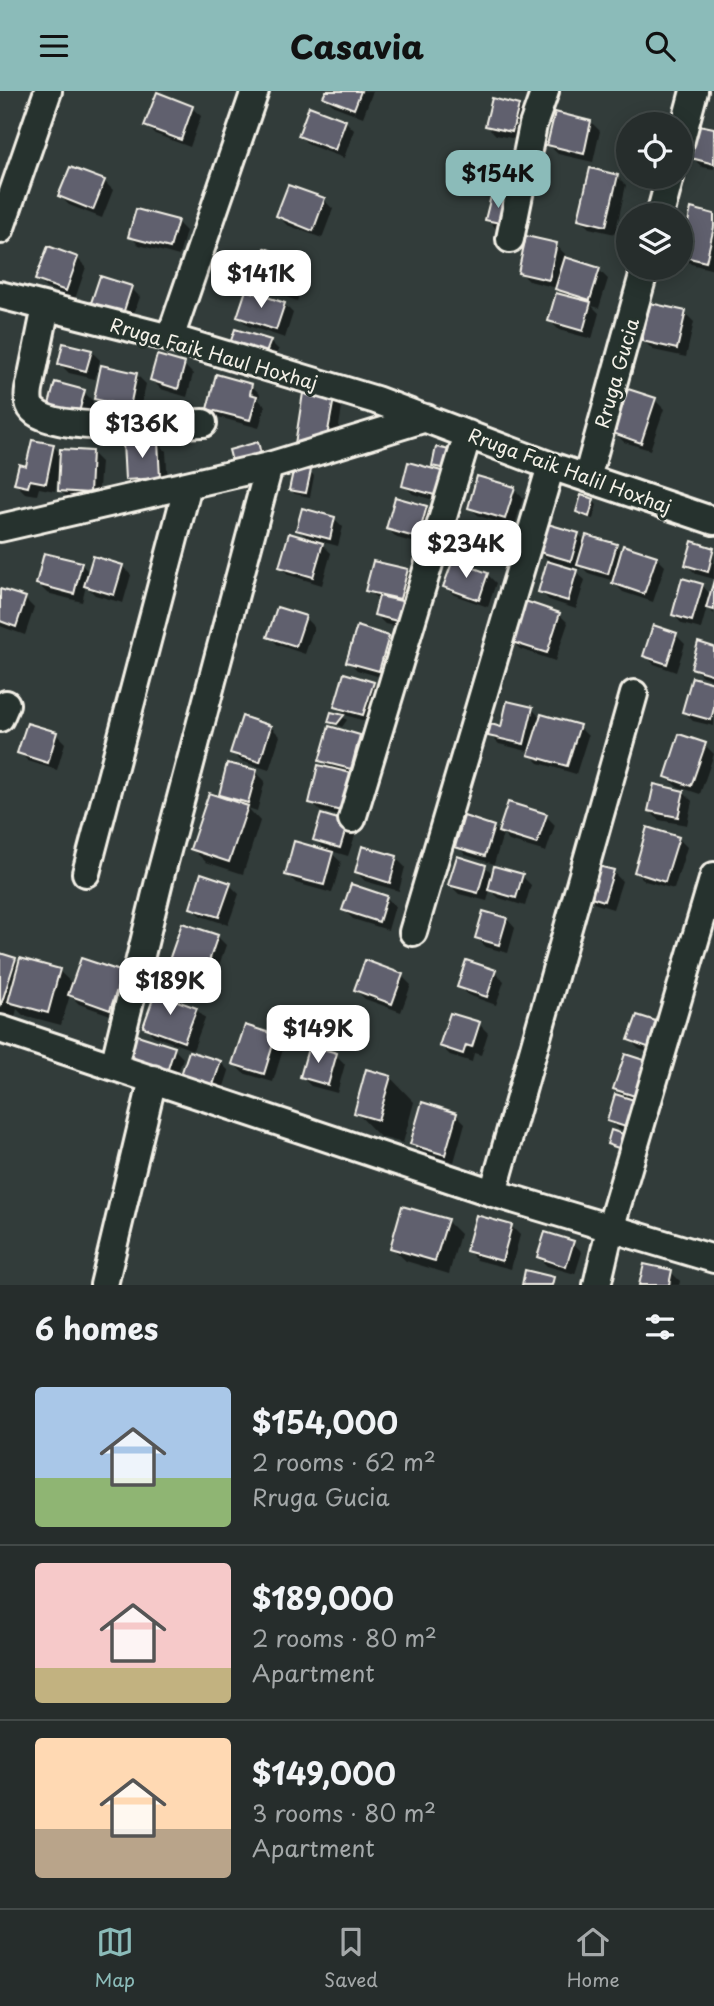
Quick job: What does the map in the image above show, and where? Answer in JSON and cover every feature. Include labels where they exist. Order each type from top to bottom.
[{"type":"street","points":[[0,230],[48,91]]},
{"type":"street","points":[[170,338],[255,91]]},
{"type":"street","points":[[510,239],[533,125],[545,91]]},
{"type":"street","points":[[688,112],[694,91]]},
{"type":"street","name":"Rruga Gucia","points":[[587,478],[642,280]]},
{"type":"street","name":"Rruga Faik Haul Hoxhaj","points":[[0,295],[170,338],[376,400],[426,418]]},
{"type":"street","points":[[46,307],[29,390],[28,402],[33,411],[58,422],[89,425],[203,423]]},
{"type":"street","points":[[0,529],[269,466],[426,418]]},
{"type":"street","name":"Rruga Faik Halil Hoxhaj","points":[[426,418],[551,466],[714,521]]},
{"type":"street","points":[[352,819],[468,434]]},
{"type":"street","points":[[114,1066],[160,877],[269,466]]},
{"type":"street","points":[[413,932],[551,466]]},
{"type":"street","points":[[86,873],[188,485]]},
{"type":"street","points":[[493,1193],[634,694]]},
{"type":"street","points":[[597,1285],[610,1229],[714,876]]},
{"type":"street","points":[[0,1029],[493,1193],[714,1258]]},
{"type":"street","points":[[104,1285],[153,1079]]},
{"type":"building","points":[[326,91],[361,91],[354,109],[323,97]]},
{"type":"building","points":[[157,92],[193,106],[181,140],[144,126]]},
{"type":"building","points":[[492,98],[519,105],[512,132],[485,126]]},
{"type":"building","points":[[309,106],[346,120],[335,150],[298,136]]},
{"type":"building","points":[[555,112],[591,121],[584,154],[547,145]]},
{"type":"building","points":[[699,125],[714,128],[714,164],[693,159]]},
{"type":"building","points":[[480,152],[511,159],[504,188],[473,181]]},
{"type":"building","points":[[70,167],[105,180],[93,210],[58,196]]},
{"type":"building","points":[[590,168],[616,174],[606,226],[578,219]]},
{"type":"building","points":[[288,185],[325,198],[313,231],[276,216]]},
{"type":"building","points":[[491,196],[510,201],[505,224],[485,220]]},
{"type":"building","points":[[136,209],[178,220],[170,248],[128,237]]},
{"type":"building","points":[[693,209],[714,214],[714,227],[706,262],[693,259]]},
{"type":"building","points":[[526,236],[557,243],[549,280],[518,273]]},
{"type":"building","points":[[48,246],[78,257],[66,291],[35,280]]},
{"type":"building","points":[[265,248],[300,262],[288,293],[253,280]]},
{"type":"building","points":[[565,257],[600,268],[590,300],[555,289]]},
{"type":"building","points":[[100,276],[132,286],[122,317],[90,306]]},
{"type":"building","points":[[246,290],[285,303],[276,330],[237,317]]},
{"type":"building","points":[[556,293],[591,302],[583,331],[548,321]]},
{"type":"building","points":[[650,303],[686,311],[677,349],[642,341]]},
{"type":"building","points":[[235,329],[271,340],[262,363],[227,352]]},
{"type":"building","points":[[63,343],[92,350],[86,371],[58,364]]},
{"type":"building","points":[[157,355],[185,363],[178,389],[150,380]]},
{"type":"building","points":[[101,365],[137,373],[130,407],[94,399]]},
{"type":"building","points":[[216,374],[252,384],[250,394],[257,396],[250,420],[207,409]]},
{"type":"building","points":[[55,382],[85,390],[78,416],[48,408]]},
{"type":"building","points":[[628,389],[656,398],[641,443],[613,433]]},
{"type":"building","points":[[303,393],[334,398],[326,442],[311,446],[295,444]]},
{"type":"building","points":[[32,440],[54,444],[46,483],[30,480],[28,487],[14,484],[19,464],[26,466]]},
{"type":"building","points":[[158,441],[160,478],[125,480],[123,443]]},
{"type":"building","points":[[258,442],[263,461],[234,469],[229,450]]},
{"type":"building","points":[[436,447],[454,451],[450,470],[432,466]]},
{"type":"building","points":[[60,449],[92,451],[90,493],[58,491]]},
{"type":"building","points":[[408,462],[445,472],[438,496],[402,486]]},
{"type":"building","points":[[294,467],[311,470],[306,493],[289,490]]},
{"type":"building","points":[[477,476],[515,487],[505,519],[468,508]]},
{"type":"building","points":[[581,495],[594,499],[589,517],[576,512]]},
{"type":"building","points":[[395,497],[427,506],[418,538],[386,529]]},
{"type":"building","points":[[302,508],[335,517],[330,539],[296,530]]},
{"type":"building","points":[[544,523],[579,533],[571,561],[536,551]]},
{"type":"building","points":[[289,533],[323,543],[313,577],[279,567]]},
{"type":"building","points":[[586,535],[617,544],[608,574],[577,565]]},
{"type":"building","points":[[692,541],[714,548],[708,572],[685,565]]},
{"type":"building","points":[[623,545],[657,556],[644,594],[612,583]]},
{"type":"building","points":[[44,553],[82,562],[74,594],[36,584]]},
{"type":"building","points":[[93,556],[123,565],[114,595],[84,586]]},
{"type":"building","points":[[453,560],[488,573],[479,600],[443,587]]},
{"type":"building","points":[[373,561],[408,569],[400,599],[365,591]]},
{"type":"building","points":[[547,561],[577,570],[568,601],[538,592]]},
{"type":"building","points":[[682,578],[703,584],[692,621],[672,615]]},
{"type":"building","points":[[714,580],[714,610],[706,608]]},
{"type":"building","points":[[0,589],[26,597],[16,627],[0,621]]},
{"type":"building","points":[[379,596],[406,602],[401,622],[374,615]]},
{"type":"building","points":[[522,600],[560,613],[547,653],[509,641]]},
{"type":"building","points":[[277,607],[306,616],[296,646],[267,637]]},
{"type":"building","points":[[653,625],[677,633],[667,664],[643,656]]},
{"type":"building","points":[[357,626],[389,636],[379,671],[346,662]]},
{"type":"building","points":[[698,642],[714,647],[714,675],[691,668]]},
{"type":"building","points":[[344,673],[374,682],[363,715],[334,707]]},
{"type":"building","points":[[692,677],[714,683],[711,720],[682,712]]},
{"type":"building","points":[[507,701],[533,707],[524,744],[488,736],[491,724],[501,727]]},
{"type":"building","points":[[331,712],[344,715],[337,724],[328,722]]},
{"type":"building","points":[[541,714],[580,725],[567,766],[528,755]]},
{"type":"building","points":[[242,716],[271,726],[260,762],[230,753]]},
{"type":"building","points":[[27,723],[57,732],[48,763],[17,753]]},
{"type":"building","points":[[329,726],[360,735],[351,769],[319,761]]},
{"type":"building","points":[[679,734],[706,743],[691,786],[665,777]]},
{"type":"building","points":[[227,763],[257,770],[248,803],[219,795]]},
{"type":"building","points":[[318,765],[351,773],[341,811],[309,803]]},
{"type":"building","points":[[654,784],[684,791],[678,817],[648,811]]},
{"type":"building","points":[[209,793],[248,806],[229,862],[190,849]]},
{"type":"building","points":[[508,802],[547,814],[537,844],[498,832]]},
{"type":"building","points":[[321,814],[348,822],[340,848],[313,840]]},
{"type":"building","points":[[464,816],[494,826],[485,856],[455,847]]},
{"type":"building","points":[[647,827],[679,837],[665,882],[634,872]]},
{"type":"building","points":[[294,841],[333,852],[324,885],[285,875]]},
{"type":"building","points":[[362,846],[397,856],[390,883],[355,872]]},
{"type":"building","points":[[457,856],[486,865],[478,893],[448,885]]},
{"type":"building","points":[[594,865],[614,870],[604,901],[585,895]]},
{"type":"building","points":[[494,866],[523,874],[516,898],[488,890]]},
{"type":"building","points":[[201,873],[231,883],[219,917],[190,908]]},
{"type":"building","points":[[351,884],[387,896],[379,922],[342,910]]},
{"type":"building","points":[[483,911],[507,918],[499,945],[475,938]]},
{"type":"building","points":[[182,923],[218,935],[203,979],[167,966]]},
{"type":"building","points":[[0,953],[16,958],[1,1005],[0,1004]]},
{"type":"building","points":[[20,958],[60,969],[48,1013],[8,1002]]},
{"type":"building","points":[[81,958],[123,972],[110,1010],[68,995]]},
{"type":"building","points":[[365,960],[403,974],[392,1004],[354,990]]},
{"type":"building","points":[[466,960],[496,970],[487,997],[457,987]]},
{"type":"building","points":[[155,993],[197,1008],[184,1042],[143,1027]]},
{"type":"building","points":[[450,1013],[480,1022],[472,1047],[466,1045],[463,1054],[439,1046]]},
{"type":"building","points":[[637,1015],[662,1023],[653,1049],[628,1040]]},
{"type":"building","points":[[245,1025],[276,1035],[264,1074],[232,1064]]},
{"type":"building","points":[[131,1033],[175,1047],[166,1075],[122,1060]]},
{"type":"building","points":[[309,1045],[337,1053],[328,1085],[300,1077]]},
{"type":"building","points":[[189,1051],[221,1061],[211,1091],[179,1081]]},
{"type":"building","points":[[625,1054],[650,1062],[638,1097],[613,1089]]},
{"type":"building","points":[[366,1069],[391,1076],[378,1120],[354,1113]]},
{"type":"building","points":[[615,1094],[637,1101],[629,1128],[607,1121]]},
{"type":"building","points":[[422,1102],[457,1113],[445,1155],[410,1144]]},
{"type":"building","points":[[611,1130],[629,1136],[624,1150],[607,1144]]},
{"type":"building","points":[[402,1206],[448,1219],[435,1261],[390,1248]]},
{"type":"building","points":[[476,1215],[512,1225],[502,1261],[466,1251]]},
{"type":"building","points":[[545,1232],[574,1241],[566,1267],[537,1257]]},
{"type":"building","points":[[644,1264],[672,1270],[669,1285],[639,1285]]},
{"type":"building","points":[[525,1270],[554,1277],[552,1285],[522,1285]]}]
